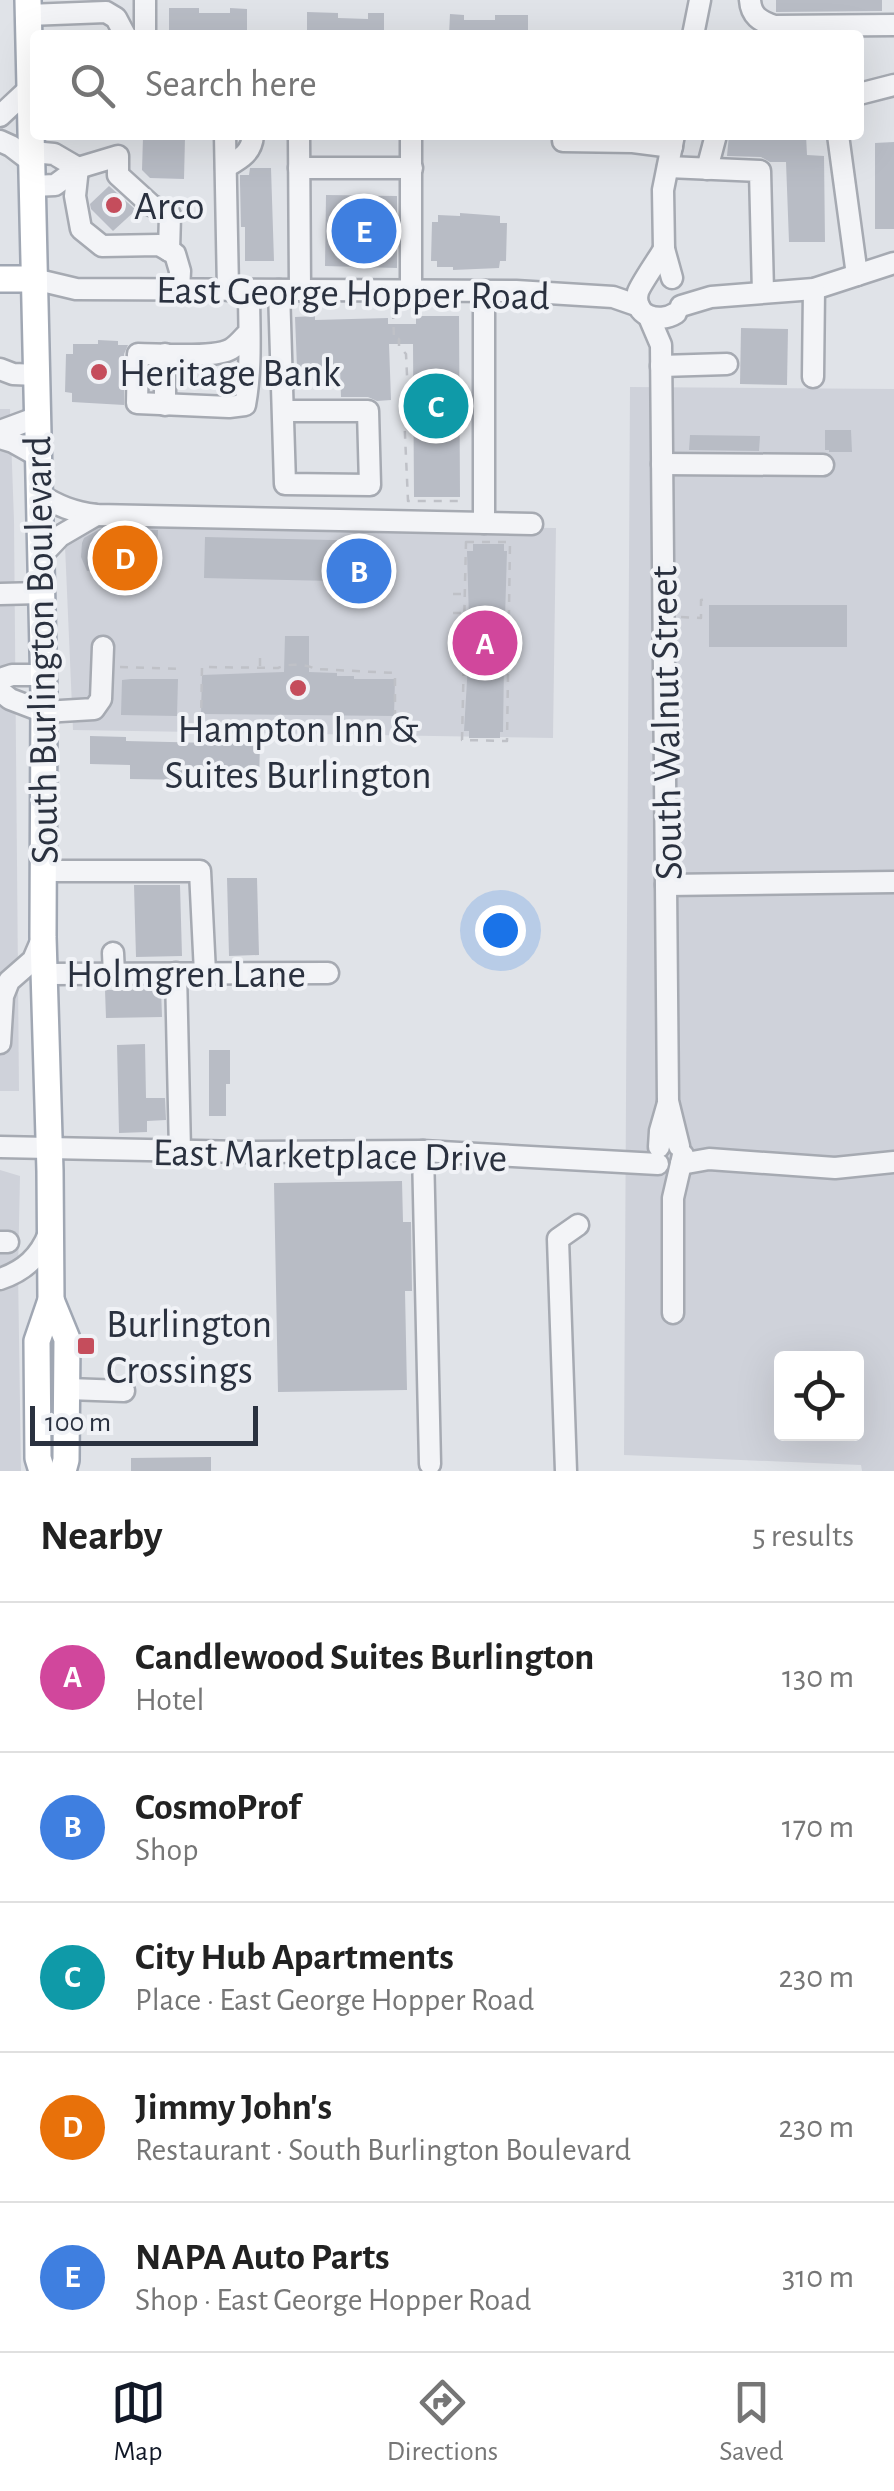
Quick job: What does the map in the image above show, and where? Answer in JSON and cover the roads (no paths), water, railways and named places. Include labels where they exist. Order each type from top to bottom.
[{"type":"main road","name":"South Burlington Boulevard","points":[[32,151],[44,712],[43,937],[50,1149],[51,1300],[37,1341],[38,1458],[42,1471]]},
{"type":"main road","points":[[0,279],[34,279]]},
{"type":"main road","name":"South Burlington Boulevard","points":[[51,1300],[67,1339],[63,1471]]},
{"type":"street","points":[[146,0],[146,30]]},
{"type":"street","points":[[695,30],[700,0]]},
{"type":"street","points":[[750,0],[750,10],[760,21],[774,26],[894,26]]},
{"type":"street","points":[[28,7],[106,12],[116,18],[122,30]]},
{"type":"street","points":[[864,93],[894,85]]},
{"type":"street","points":[[0,116],[30,88]]},
{"type":"street","points":[[225,140],[238,290],[249,332],[245,404],[164,404],[164,354],[226,352],[249,332]]},
{"type":"street","points":[[226,167],[243,158],[252,140]]},
{"type":"street","points":[[282,410],[368,410],[370,485],[285,484],[282,410],[298,140]]},
{"type":"street","points":[[411,140],[411,291]]},
{"type":"street","points":[[707,169],[715,140]]},
{"type":"street","points":[[839,140],[857,275]]},
{"type":"street","points":[[0,141],[54,154],[78,168]]},
{"type":"street","points":[[563,141],[634,142],[671,149],[707,169],[760,171],[763,292]]},
{"type":"street","points":[[644,297],[663,320],[678,296],[664,249],[662,190],[671,149]]},
{"type":"street","points":[[32,151],[55,185],[78,168],[118,156],[118,175],[151,205],[170,216],[169,251]]},
{"type":"street","points":[[78,168],[76,196],[81,229],[102,246],[159,245],[175,254],[180,270],[179,290]]},
{"type":"street","points":[[299,168],[412,168]]},
{"type":"street","points":[[644,297],[664,249]]},
{"type":"street","points":[[678,296],[814,289],[894,263]]},
{"type":"street","points":[[644,297],[660,274],[678,296]]},
{"type":"street","name":"East George Hopper Road","points":[[34,279],[76,289],[484,291],[644,297]]},
{"type":"street","points":[[814,289],[814,377]]},
{"type":"street","points":[[484,291],[488,536]]},
{"type":"street","name":"South Walnut Street","points":[[661,356],[678,296]]},
{"type":"street","name":"South Walnut Street","points":[[644,297],[661,356],[673,1313]]},
{"type":"street","points":[[661,356],[727,364]]},
{"type":"street","points":[[0,369],[36,375]]},
{"type":"street","points":[[0,430],[38,417]]},
{"type":"street","points":[[0,438],[38,456]]},
{"type":"street","points":[[662,464],[824,465]]},
{"type":"street","points":[[39,494],[76,513],[488,536],[532,524]]},
{"type":"street","points":[[40,557],[60,536],[96,514]]},
{"type":"street","points":[[0,594],[41,593]]},
{"type":"street","points":[[0,691],[44,712],[94,710],[101,699],[103,646]]},
{"type":"street","points":[[0,678],[43,674]]},
{"type":"street","points":[[43,872],[110,879],[200,871],[205,974]]},
{"type":"street","points":[[666,884],[894,882]]},
{"type":"street","points":[[0,1042],[2,996],[9,981],[32,960],[43,937]]},
{"type":"street","name":"Holmgren Lane","points":[[44,974],[114,964],[176,974],[328,973]]},
{"type":"street","points":[[176,974],[180,1151]]},
{"type":"street","name":"East Marketplace Drive","points":[[0,1147],[423,1151],[610,1162],[670,1156]]},
{"type":"street","points":[[423,1151],[430,1464]]},
{"type":"street","points":[[670,1156],[835,1168],[894,1162]]},
{"type":"street","points":[[566,1471],[558,1239],[578,1225]]},
{"type":"street","points":[[0,1279],[18,1271],[43,1250],[50,1232]]},
{"type":"street","points":[[68,1388],[124,1391]]},
{"type":"place","name":"Arco","points":[[114,205]]},
{"type":"place","name":"NAPA Auto Parts","points":[[364,231]]},
{"type":"place","name":"Heritage Bank","points":[[99,372]]},
{"type":"place","name":"City Hub Apartments","points":[[436,406]]},
{"type":"place","name":"Jimmy John's","points":[[125,558]]},
{"type":"place","name":"CosmoProf","points":[[359,571]]},
{"type":"place","name":"Candlewood Suites Burlington","points":[[485,643]]},
{"type":"place","name":"Hampton Inn & Suites Burlington","points":[[298,688]]},
{"type":"place","name":"Burlington Crossings","points":[[86,1346]]}]
